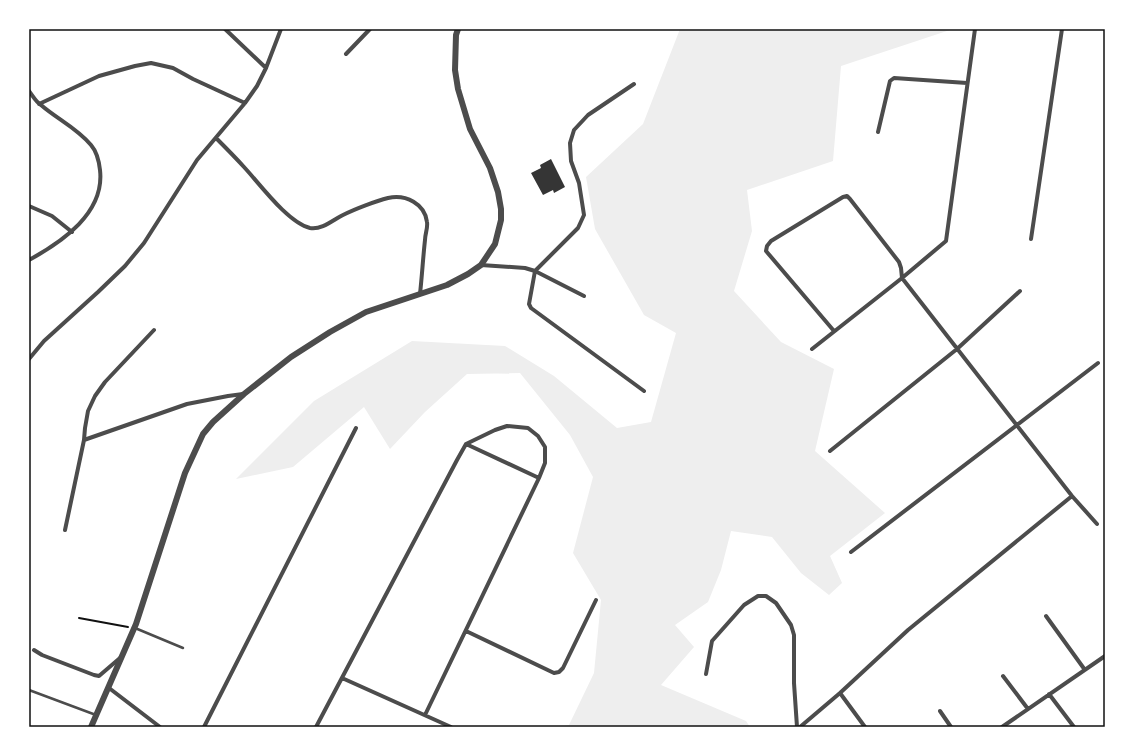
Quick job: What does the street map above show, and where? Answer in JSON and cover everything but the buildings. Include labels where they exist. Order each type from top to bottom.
[{"type":"street","points":[[225,29],[266,68]]},
{"type":"street","points":[[29,359],[44,341],[125,266],[144,243],[197,160],[245,103],[257,86],[282,29]]},
{"type":"street","points":[[346,54],[370,29]]},
{"type":"street","points":[[91,727],[135,628],[185,473],[203,434],[213,422],[244,394],[291,357],[330,332],[366,312],[447,285],[468,274],[481,265],[496,244],[501,209],[498,192],[490,168],[470,129],[458,90],[455,70],[456,35],[458,29]]},
{"type":"street","points":[[812,349],[946,241],[975,29]]},
{"type":"street","points":[[1030,239],[1062,29]]},
{"type":"street","points":[[39,104],[99,76],[151,63],[173,68],[245,103]]},
{"type":"street","points":[[878,132],[890,81],[894,78],[967,83]]},
{"type":"street","points":[[634,84],[588,115],[574,130],[570,143],[571,161],[579,183],[584,215],[578,228],[535,271],[529,304],[531,308],[644,391]]},
{"type":"street","points":[[29,91],[39,104],[78,132],[91,146],[98,159],[100,176],[98,193],[90,212],[72,232],[44,252],[29,260]]},
{"type":"street","points":[[216,138],[244,166],[276,203],[292,218],[310,228],[318,228],[344,215],[390,198],[404,198],[415,202],[423,209],[427,222],[420,294]]},
{"type":"street","points":[[834,331],[766,251],[767,246],[771,241],[843,196],[847,196],[899,262],[902,278],[1072,496],[1096,524]]},
{"type":"street","points":[[29,206],[52,216],[72,232]]},
{"type":"street","points":[[481,265],[525,268],[535,271],[584,296]]},
{"type":"street","points":[[830,450],[957,348],[1020,291]]},
{"type":"street","points":[[65,530],[84,440],[88,411],[94,396],[105,382],[154,330]]},
{"type":"street","points":[[851,552],[1098,363]]},
{"type":"street","points":[[84,440],[187,404],[244,394]]},
{"type":"street","points":[[316,727],[466,444],[507,426],[528,428],[538,436],[545,447],[545,463],[425,715]]},
{"type":"street","points":[[204,727],[356,428]]},
{"type":"street","points":[[466,444],[539,478]]},
{"type":"street","points":[[798,727],[840,692],[908,630],[1072,496]]},
{"type":"street","points":[[706,674],[712,641],[744,605],[758,596],[766,596],[776,603],[791,625],[794,635],[794,683],[798,727]]},
{"type":"street","points":[[466,631],[554,673],[559,672],[563,668],[596,600]]},
{"type":"street","points":[[1046,616],[1085,670]]},
{"type":"street","points":[[34,650],[42,655],[99,676],[122,657]]},
{"type":"street","points":[[1002,727],[1105,656]]},
{"type":"street","points":[[1004,676],[1028,709]]},
{"type":"street","points":[[342,678],[452,727]]},
{"type":"street","points":[[109,688],[160,727]]},
{"type":"street","points":[[840,692],[865,727]]},
{"type":"street","points":[[1049,694],[1074,727]]},
{"type":"street","points":[[940,711],[951,727]]},
{"type":"lane","points":[[135,628],[183,648]]},
{"type":"lane","points":[[29,690],[96,716]]},
{"type":"path","points":[[79,618],[135,628]]},
{"type":"shaded area","points":[[680,29],[953,29],[841,66],[833,161],[747,190],[752,231],[734,291],[781,342],[834,369],[815,451],[885,513],[830,556],[842,583],[829,595],[801,573],[772,537],[731,531],[721,570],[708,602],[675,625],[694,647],[661,685],[746,721],[750,727],[559,727],[569,725],[594,673],[601,600],[573,553],[593,477],[570,435],[520,373],[467,374],[425,412],[390,449],[364,407],[293,467],[236,479],[314,401],[412,341],[505,346],[554,376],[617,428],[651,422],[676,333],[644,315],[595,229],[586,177],[643,124]]}]
